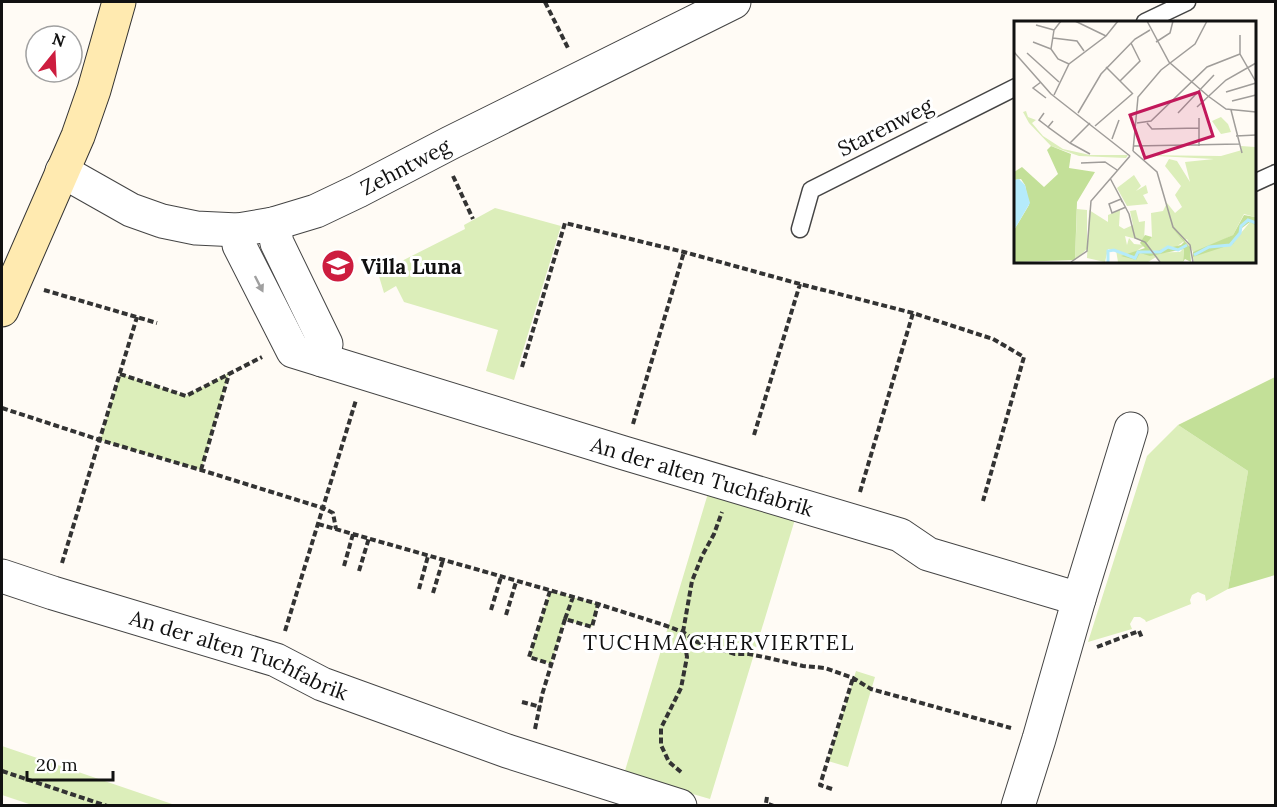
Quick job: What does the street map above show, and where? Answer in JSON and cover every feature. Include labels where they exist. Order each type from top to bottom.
[{"type":"street","points":[[2,310],[78,136],[94,90],[119,2]]},
{"type":"street","name":"Zehntweg","points":[[63,171],[131,210],[162,221],[196,228],[238,231],[273,224],[316,211],[358,191],[734,2]]},
{"type":"street","points":[[273,224],[277,243],[326,344],[322,360]]},
{"type":"street","points":[[238,231],[239,245],[289,344]]},
{"type":"street","name":"An der alten Tuchfabrik","points":[[289,344],[293,351],[364,374],[900,536],[928,554],[1079,599]]},
{"type":"street","points":[[1018,806],[1131,429]]},
{"type":"street","name":"An der alten Tuchfabrik","points":[[2,576],[276,660],[322,684],[507,751],[682,790]]},
{"type":"lane","points":[[1147,21],[1186,2]]},
{"type":"lane","name":"Starenweg","points":[[800,229],[811,190],[1014,88]]},
{"type":"lane","points":[[1256,182],[1275,173]]},
{"type":"path","points":[[545,2],[583,77]]},
{"type":"path","points":[[440,148],[473,219]]},
{"type":"path","points":[[522,367],[565,223],[913,313],[993,339],[1023,357],[983,501]]},
{"type":"path","points":[[624,453],[684,252]]},
{"type":"path","points":[[15,279],[33,287],[157,323]]},
{"type":"path","points":[[754,435],[800,284]]},
{"type":"path","points":[[851,521],[913,313]]},
{"type":"path","points":[[63,558],[137,317]]},
{"type":"path","points":[[120,374],[186,396],[289,344]]},
{"type":"path","points":[[201,470],[229,373]]},
{"type":"path","points":[[276,660],[364,374]]},
{"type":"path","points":[[2,408],[99,441],[322,508],[333,513],[336,529]]},
{"type":"path","points":[[682,790],[661,745],[661,728],[681,688],[687,657],[682,632],[692,581],[714,534],[731,485]]},
{"type":"path","points":[[318,524],[598,604],[682,632],[697,642],[735,654],[825,668],[853,678],[871,689],[1007,728]]},
{"type":"path","points":[[344,566],[353,534]]},
{"type":"path","points":[[359,571],[369,538]]},
{"type":"path","points":[[419,589],[428,556]]},
{"type":"path","points":[[433,593],[443,560]]},
{"type":"path","points":[[491,610],[501,577]]},
{"type":"path","points":[[506,615],[516,582]]},
{"type":"path","points":[[550,591],[529,657],[551,664]]},
{"type":"path","points":[[534,733],[542,695],[573,597]]},
{"type":"path","points":[[565,619],[592,627],[598,604]]},
{"type":"path","points":[[1091,649],[1139,631],[1142,638]]},
{"type":"path","points":[[832,789],[820,785],[853,678]]},
{"type":"path","points":[[522,702],[540,707]]},
{"type":"path","points":[[2,771],[107,806]]},
{"type":"path","points":[[767,797],[766,803],[774,806]]},
{"type":"green space","points":[[495,208],[561,226],[514,380],[486,371],[498,330],[404,302],[396,286],[384,293],[378,273],[465,229],[464,225]]},
{"type":"green space","points":[[229,373],[201,470],[100,440],[120,374],[186,396]]},
{"type":"green space","points":[[1275,377],[1275,575],[1228,589],[1248,471],[1178,425]]},
{"type":"green space","points":[[1178,425],[1248,471],[1228,589],[1206,601],[1205,595],[1198,592],[1192,595],[1191,604],[1146,622],[1140,617],[1134,617],[1130,624],[1132,629],[1088,642],[1147,456]]},
{"type":"green space","points":[[709,490],[796,516],[710,799],[624,774]]},
{"type":"green space","points":[[550,591],[598,604],[592,627],[565,620],[551,664],[529,657]]},
{"type":"green space","points":[[856,671],[875,677],[848,767],[828,761]]},
{"type":"green space","points":[[2,746],[175,805],[32,805],[2,795]]},
{"type":"place","name":"Villa Luna","points":[[338,266]]},
{"type":"district","name":"TUCHMACHERVIERTEL","points":[[719,642]]}]
